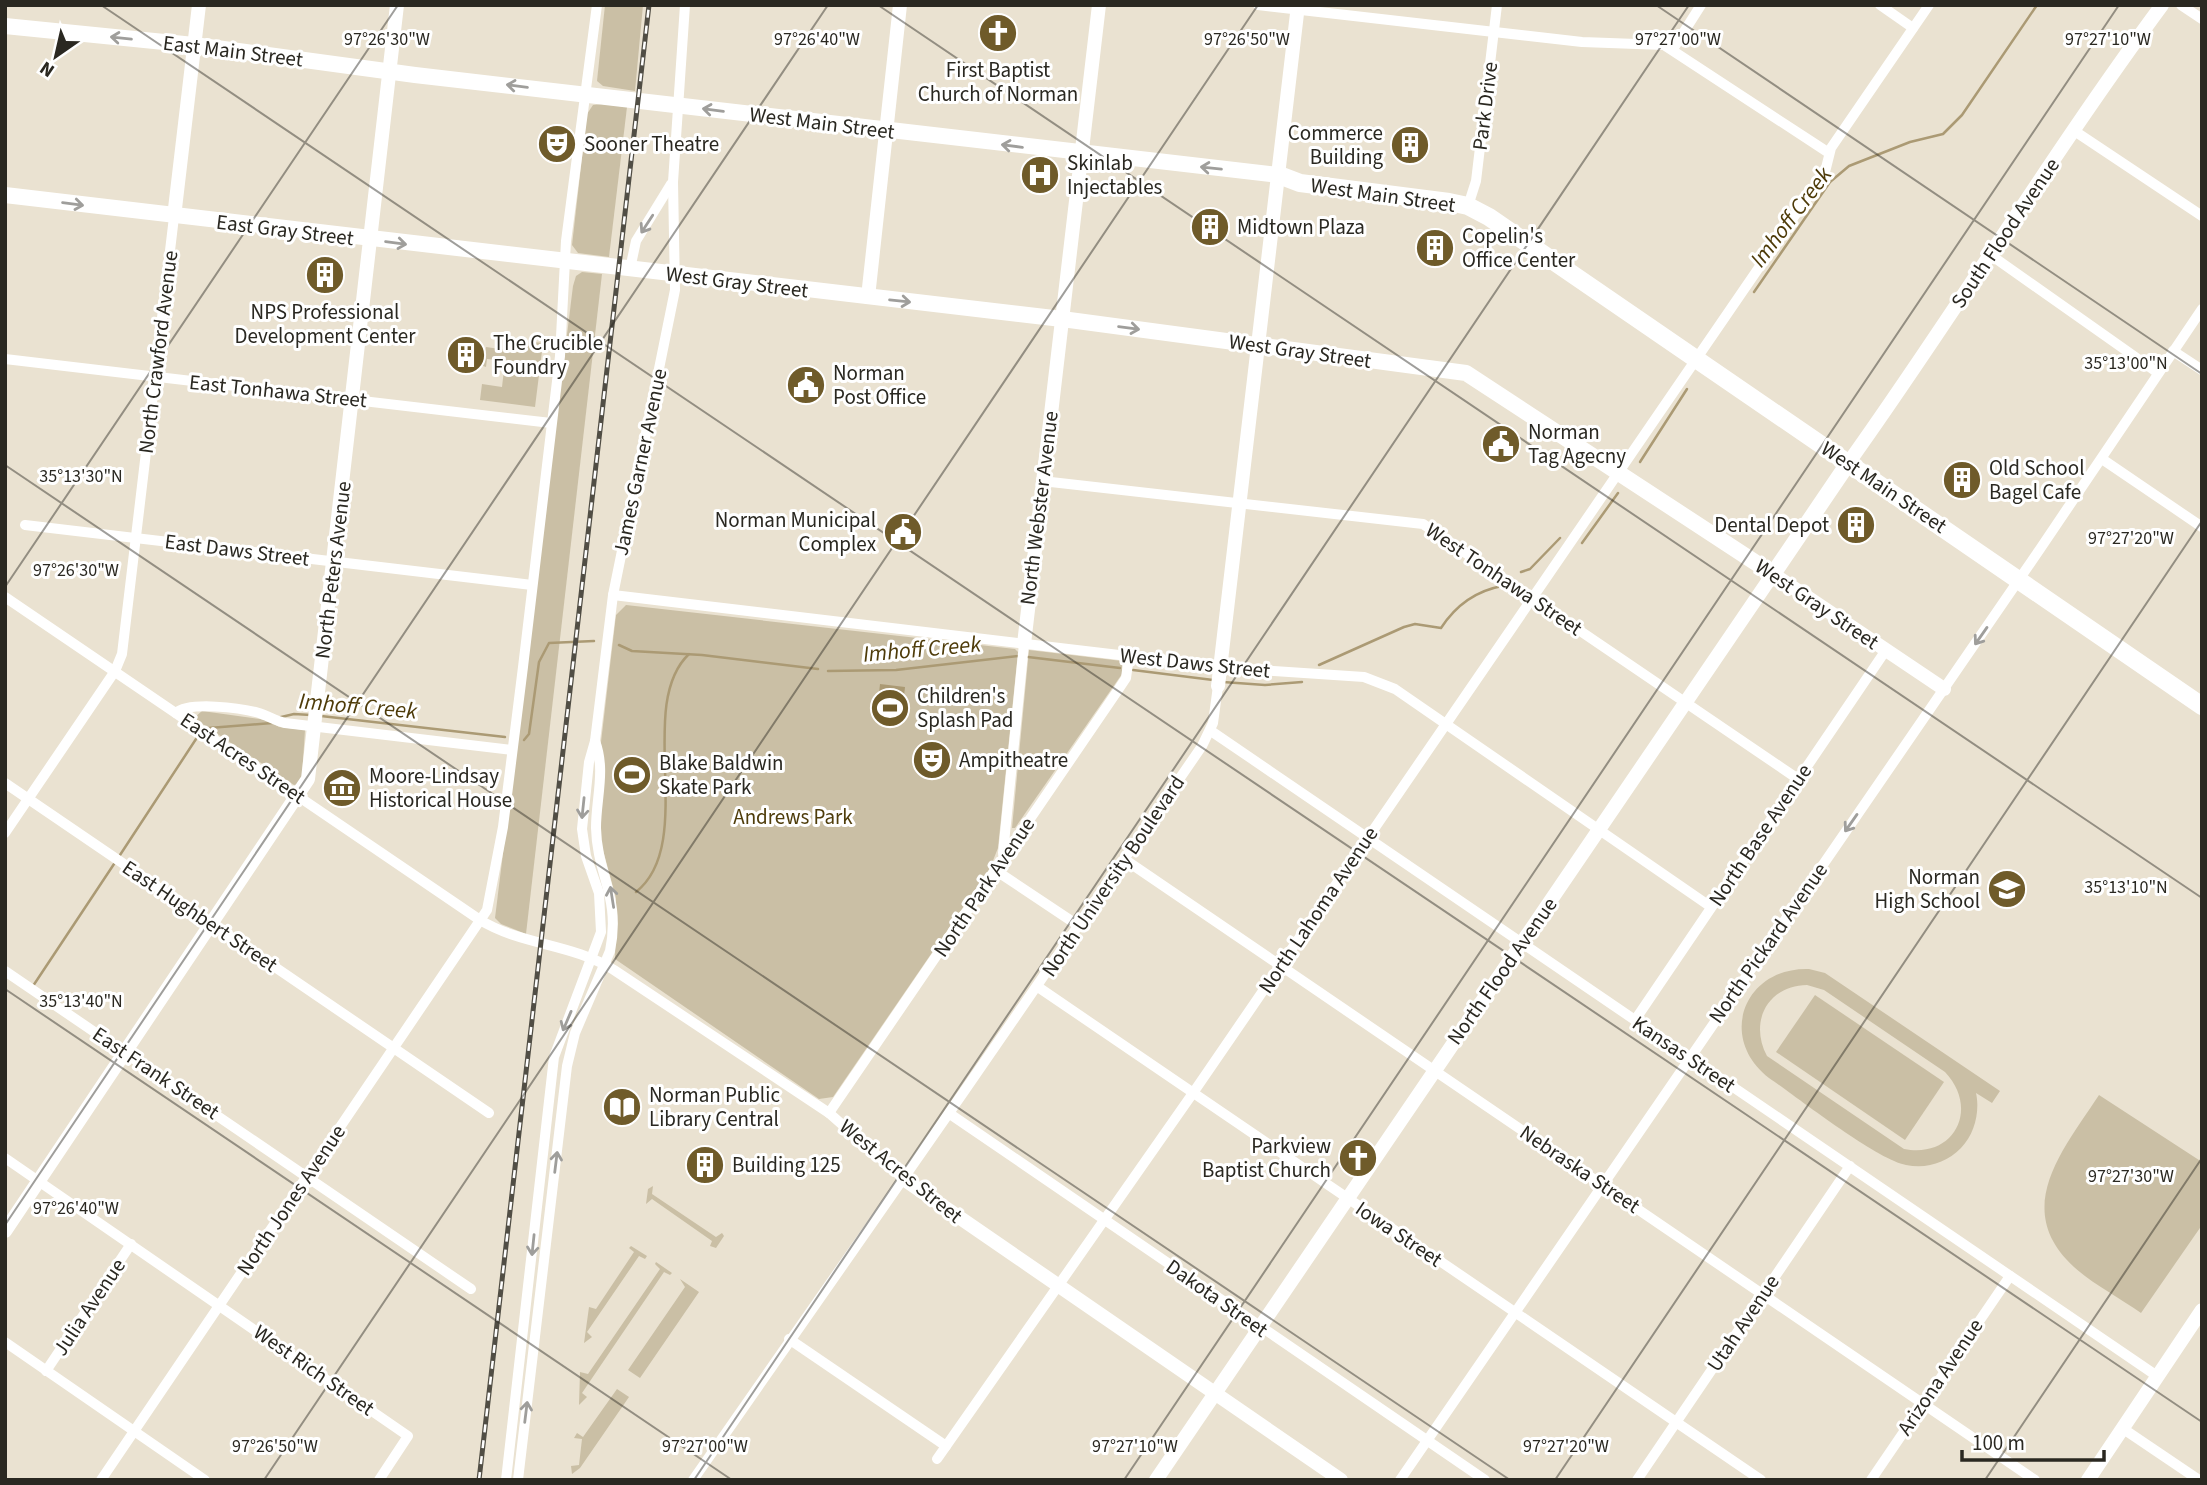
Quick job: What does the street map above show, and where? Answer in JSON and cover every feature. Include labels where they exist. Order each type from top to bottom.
[{"type":"main road","name":"East Main Street","points":[[5,26],[194,45],[390,72],[585,94]]},
{"type":"main road","name":"West Main Street","points":[[585,94],[1080,154],[1279,175],[1300,183],[1468,206],[1849,462],[2202,706]]},
{"type":"main road","name":"East Gray Street","points":[[5,195],[565,261]]},
{"type":"main road","name":"West Gray Street","points":[[565,261],[1062,319],[1466,373],[1773,574]]},
{"type":"main road","name":"North Flood Avenue","points":[[1773,574],[1849,462]]},
{"type":"street","name":"North Crawford Avenue","points":[[5,833],[115,671],[124,645],[199,5]]},
{"type":"street","name":"North Peters Avenue","points":[[5,1231],[299,797],[308,779],[397,5]]},
{"type":"street","name":"North Jones Avenue","points":[[101,1480],[487,910],[494,884],[512,750],[560,356],[565,261],[597,5]]},
{"type":"street","name":"James Garner Avenue","points":[[506,1480],[554,1057],[594,958],[601,932],[599,893],[583,843],[582,822],[589,762],[596,741],[613,595],[637,465],[651,418],[657,374],[666,345],[675,275],[673,182],[685,5]]},
{"type":"street","points":[[868,297],[900,5]]},
{"type":"street","name":"North Webster Avenue","points":[[998,865],[1006,839],[1042,481],[1099,5]]},
{"type":"street","points":[[1258,5],[1620,46],[1656,44],[1673,49],[1829,153]]},
{"type":"street","name":"Park Drive","points":[[1468,206],[1476,181],[1497,5]]},
{"type":"street","points":[[1673,49],[1701,5]]},
{"type":"street","points":[[1880,5],[1913,28]]},
{"type":"street","name":"North Lahoma Avenue","points":[[937,1459],[1193,1093],[1532,595],[1825,172],[1829,153],[1929,5]]},
{"type":"street","name":"South Flood Avenue","points":[[1849,462],[1992,256],[2073,130],[2162,5]]},
{"type":"street","points":[[2181,5],[2202,19]]},
{"type":"street","name":"North University Boulevard","points":[[693,1480],[789,1339],[905,1180],[1211,731],[1298,8]]},
{"type":"street","points":[[2073,130],[2202,216]]},
{"type":"street","name":"James Garner Avenue","points":[[631,269],[636,242],[673,182]]},
{"type":"street","points":[[1992,256],[2158,373]]},
{"type":"street","name":"North Pickard Avenue","points":[[1400,1480],[1688,1057],[1944,690],[2202,309]]},
{"type":"street","points":[[2173,351],[2202,370]]},
{"type":"street","name":"East Tonhawa Street","points":[[5,359],[551,423]]},
{"type":"street","points":[[2102,459],[2202,527]]},
{"type":"street","name":"West Tonhawa Street","points":[[1042,481],[1239,505],[1400,519],[1423,524],[1532,595],[1798,779]]},
{"type":"street","name":"East Daws Street","points":[[25,526],[532,585]]},
{"type":"street","name":"West Gray Street","points":[[1773,574],[1944,690]]},
{"type":"street","name":"North Flood Avenue","points":[[1156,1480],[1773,574]]},
{"type":"street","name":"West Daws Street","points":[[613,595],[1129,656],[1219,676],[1372,679],[1395,689],[1711,907]]},
{"type":"street","name":"East Acres Street","points":[[5,597],[480,920]]},
{"type":"street","name":"North Base Avenue","points":[[1635,1020],[1885,650]]},
{"type":"street","name":"North Park Avenue","points":[[829,1113],[1126,678],[1129,656]]},
{"type":"street","points":[[176,713],[184,707],[195,706],[265,715],[285,723],[316,717],[512,750]]},
{"type":"street","name":"Kansas Street","points":[[1211,731],[2157,1376]]},
{"type":"street","name":"James Garner Avenue","points":[[518,1480],[568,1066],[575,1033],[605,964],[614,920],[611,894],[598,843],[601,762],[596,741]]},
{"type":"street","name":"East Hughbert Street","points":[[5,783],[489,1113]]},
{"type":"street","name":"Nebraska Street","points":[[1125,859],[2035,1480]]},
{"type":"street","points":[[998,865],[1079,926]]},
{"type":"street","name":"West Acres Street","points":[[480,920],[517,937],[566,947],[605,964],[829,1113],[905,1180],[1341,1480]]},
{"type":"street","name":"East Frank Street","points":[[5,971],[471,1289]]},
{"type":"street","name":"Iowa Street","points":[[1038,987],[1761,1480]]},
{"type":"street","name":"Dakota Street","points":[[950,1114],[1485,1480]]},
{"type":"street","name":"West Rich Street","points":[[5,1158],[408,1436],[379,1480]]},
{"type":"street","name":"Utah Avenue","points":[[1637,1480],[1850,1167]]},
{"type":"street","name":"Julia Avenue","points":[[46,1371],[131,1244]]},
{"type":"street","name":"Arizona Avenue","points":[[1871,1480],[2010,1276]]},
{"type":"street","points":[[2088,1480],[2201,1314]]},
{"type":"street","points":[[789,1339],[946,1446]]},
{"type":"street","points":[[5,1342],[205,1480]]},
{"type":"street","points":[[2122,1428],[2199,1480]]},
{"type":"green space","points":[[605,5],[643,5],[635,91],[603,86],[597,81]]},
{"type":"green space","points":[[593,105],[627,107],[609,257],[578,253],[572,245],[587,114]]},
{"type":"green space","points":[[582,272],[602,274],[526,934],[501,924],[495,918],[573,286],[576,276]]},
{"type":"green space","points":[[523,341],[543,343],[535,407],[480,400],[482,384],[502,387],[505,361],[487,359],[486,367],[483,366],[486,347],[521,352]]},
{"type":"green space","name":"Andrews Park","points":[[626,605],[1015,649],[1018,652],[998,848],[990,868],[833,1097],[819,1099],[615,959],[616,898],[600,839],[601,742],[616,615]]},
{"type":"green space","points":[[1029,650],[1122,661],[1122,674],[1015,828],[1012,828]]},
{"type":"green space","points":[[202,711],[267,720],[279,727],[305,730],[302,776],[298,784],[294,785],[198,721],[195,717]]},
{"type":"green space","points":[[1809,969],[1825,973],[2000,1091],[1992,1103],[1976,1093],[1975,1122],[1970,1136],[1961,1148],[1936,1164],[1914,1166],[1893,1161],[1817,1113],[1769,1078],[1753,1062],[1744,1044],[1742,1025],[1745,1008],[1754,992],[1768,980],[1786,971]],"holes":[[[1807,985],[1824,990],[1945,1072],[1955,1086],[1961,1115],[1948,1139],[1922,1150],[1904,1149],[1767,1056],[1760,1031],[1761,1019],[1772,999],[1793,987]]]},
{"type":"green space","points":[[1815,995],[1944,1082],[1905,1140],[1776,1052]]},
{"type":"green space","points":[[2099,1095],[2202,1162],[2202,1225],[2141,1313],[2074,1267],[2056,1245],[2046,1223],[2045,1202],[2049,1180],[2071,1137]]},
{"type":"green space","points":[[653,1186],[652,1194],[716,1237],[722,1233],[724,1236],[716,1248],[710,1246],[712,1241],[652,1199],[646,1204],[648,1189]]},
{"type":"green space","points":[[631,1246],[647,1256],[645,1259],[639,1256],[587,1332],[592,1337],[584,1343],[589,1307],[596,1309],[634,1252],[629,1248]]},
{"type":"green space","points":[[656,1262],[672,1273],[670,1275],[664,1272],[582,1393],[587,1397],[579,1405],[580,1372],[588,1374],[660,1269]]},
{"type":"green space","points":[[680,1279],[699,1292],[640,1378],[628,1370],[685,1287]]},
{"type":"green space","points":[[617,1389],[629,1397],[580,1468],[572,1474],[571,1466],[579,1465],[582,1439],[574,1438],[577,1433],[583,1437]]},
{"type":"shaded area","name":"Children's Splash Pad","points":[[880,684],[905,687],[901,724],[876,722]]},
{"type":"waterway","name":"Imhoff Creek","points":[[1754,292],[1830,182],[1849,166],[1910,142],[1943,134],[1962,115],[2037,5]]},
{"type":"waterway","name":"Imhoff Creek","points":[[1640,462],[1687,389]]},
{"type":"waterway","name":"Imhoff Creek","points":[[1582,543],[1618,493]]},
{"type":"waterway","name":"Imhoff Creek","points":[[1521,572],[1530,569],[1560,538]]},
{"type":"waterway","name":"Imhoff Creek","points":[[1319,665],[1404,627],[1415,624],[1441,628],[1467,600],[1483,591],[1502,586]]},
{"type":"waterway","name":"Imhoff Creek","points":[[524,740],[529,734],[539,662],[549,643],[594,641]]},
{"type":"waterway","name":"Imhoff Creek","points":[[619,645],[632,651],[702,655],[818,669]]},
{"type":"waterway","points":[[636,892],[654,870],[663,841],[666,809],[666,706],[673,677],[689,654]]},
{"type":"waterway","name":"Imhoff Creek","points":[[828,671],[896,670],[1019,656]]},
{"type":"waterway","name":"Imhoff Creek","points":[[1028,657],[1120,668]]},
{"type":"waterway","name":"Imhoff Creek","points":[[1133,670],[1213,680]]},
{"type":"waterway","name":"Imhoff Creek","points":[[1223,682],[1265,685],[1302,682]]},
{"type":"waterway","name":"Imhoff Creek","points":[[277,718],[294,714],[311,715]]},
{"type":"waterway","name":"Imhoff Creek","points":[[321,716],[505,737]]},
{"type":"waterway","name":"Imhoff Creek","points":[[209,728],[272,723]]},
{"type":"waterway","name":"Imhoff Creek","points":[[120,855],[198,736]]},
{"type":"waterway","name":"Imhoff Creek","points":[[33,986],[116,861]]},
{"type":"railway","points":[[479,1480],[649,5]]},
{"type":"place","name":"First Baptist Church of Norman","points":[[998,33]]},
{"type":"place","name":"Sooner Theatre","points":[[557,144]]},
{"type":"place","name":"Commerce Building","points":[[1410,145]]},
{"type":"place","name":"Skinlab Injectables","points":[[1040,175]]},
{"type":"place","name":"Midtown Plaza","points":[[1210,227]]},
{"type":"place","name":"Copelin's Office Center","points":[[1435,248]]},
{"type":"place","name":"NPS Professional Development Center","points":[[325,275]]},
{"type":"place","name":"The Crucible Foundry","points":[[466,355]]},
{"type":"place","name":"Norman Post Office","points":[[806,385]]},
{"type":"place","name":"Norman Tag Agecny","points":[[1501,444]]},
{"type":"place","name":"Old School Bagel Cafe","points":[[1962,480]]},
{"type":"place","name":"Dental Depot","points":[[1856,525]]},
{"type":"place","name":"Norman Municipal Complex","points":[[903,532]]},
{"type":"place","name":"Children's Splash Pad","points":[[890,708]]},
{"type":"place","name":"Ampitheatre","points":[[932,760]]},
{"type":"place","name":"Blake Baldwin Skate Park","points":[[632,775]]},
{"type":"place","name":"Moore-Lindsay Historical House","points":[[342,788]]},
{"type":"place","name":"Norman High School","points":[[2007,889]]},
{"type":"place","name":"Norman Public Library Central","points":[[622,1107]]},
{"type":"place","name":"Parkview Baptist Church","points":[[1358,1158]]},
{"type":"place","name":"Building 125","points":[[705,1165]]}]
